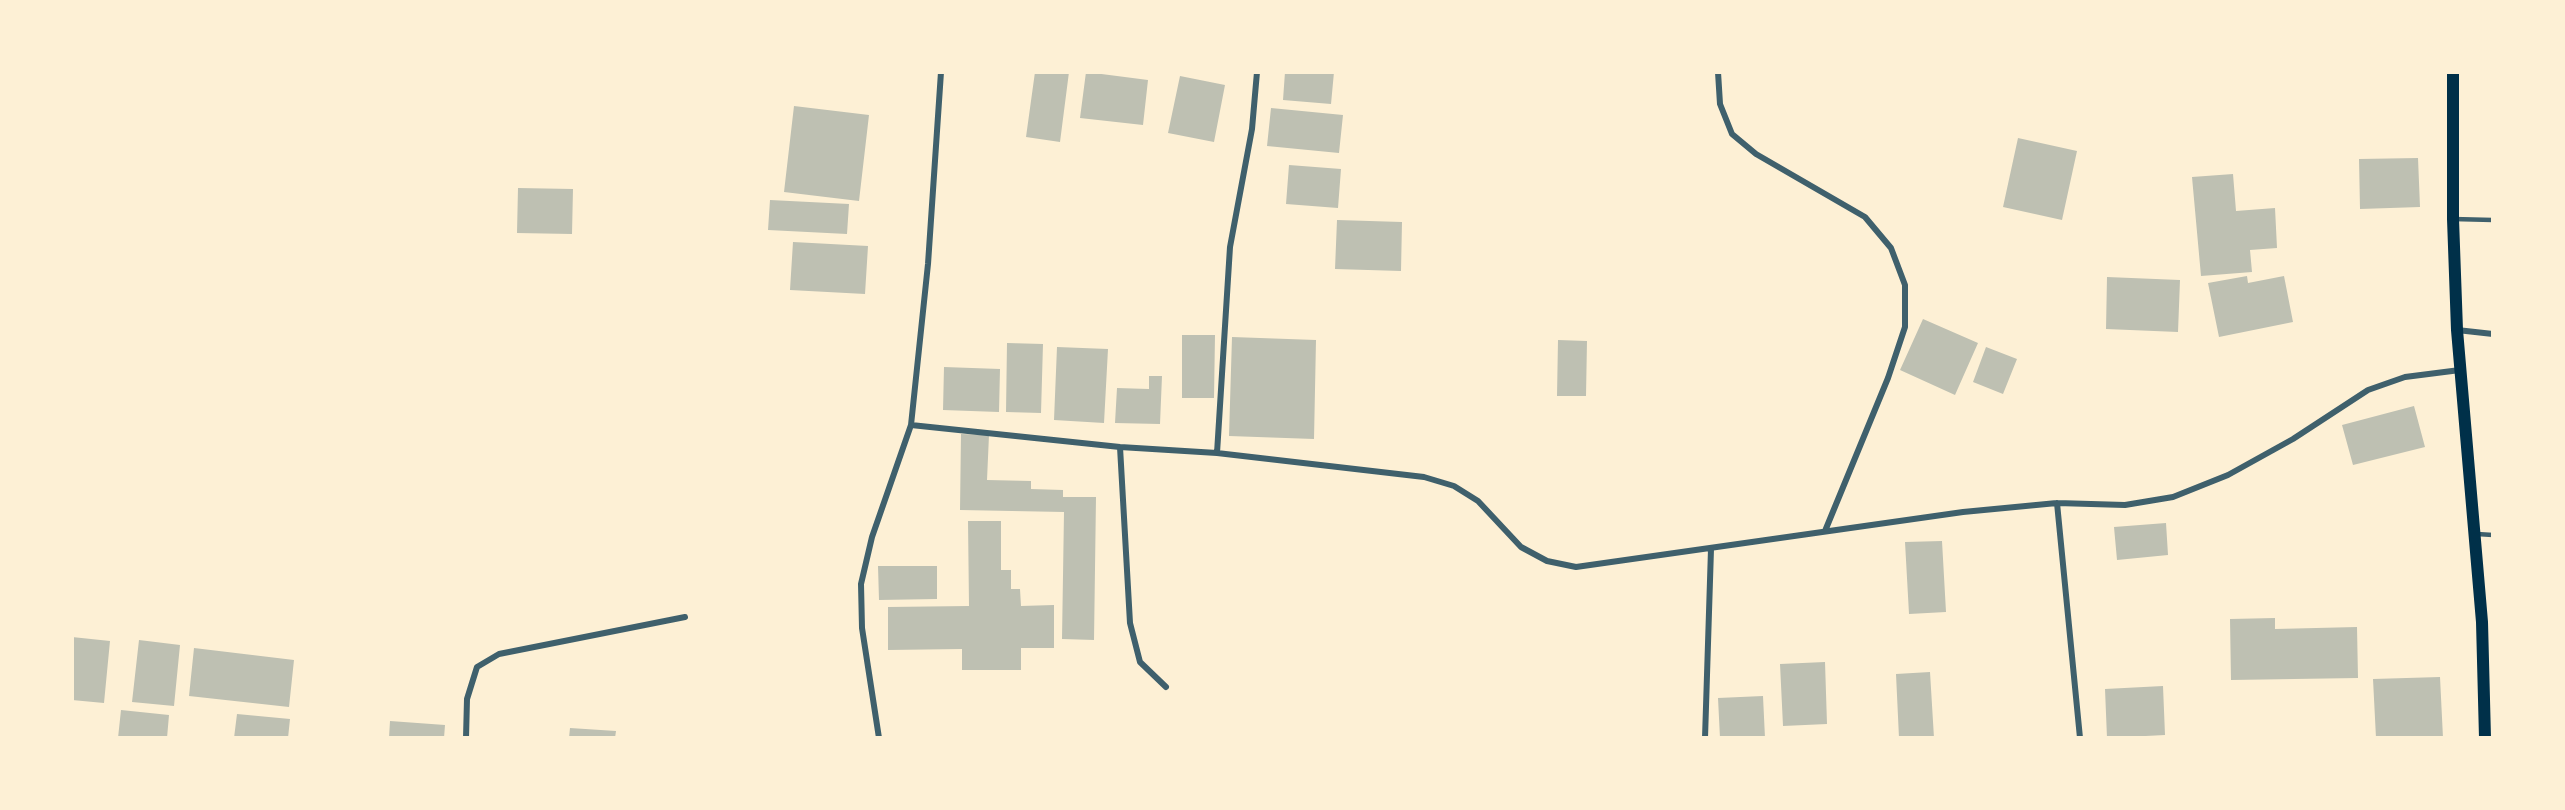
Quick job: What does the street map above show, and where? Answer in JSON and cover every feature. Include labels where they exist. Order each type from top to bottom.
[{"type":"main road","points":[[2453,72],[2453,219],[2457,330],[2482,622],[2485,738]]},
{"type":"street","points":[[879,738],[862,628],[861,584],[873,537],[911,425],[928,264],[941,72]]},
{"type":"street","points":[[1217,453],[1230,247],[1252,129],[1257,72]]},
{"type":"street","points":[[1718,72],[1720,104],[1732,134],[1756,154],[1865,217],[1891,248],[1905,285],[1905,327],[1888,378],[1825,531]]},
{"type":"street","points":[[2457,330],[2493,334]]},
{"type":"street","points":[[911,425],[1120,447],[1217,453],[1424,477],[1454,486],[1478,501],[1521,547],[1547,561],[1576,567],[1963,512],[2057,503],[2125,505],[2173,496],[2228,475],[2293,439],[2368,390],[2405,377],[2461,370]]},
{"type":"street","points":[[1120,447],[1130,623],[1140,662],[1166,687]]},
{"type":"street","points":[[2057,503],[2080,738]]},
{"type":"street","points":[[1705,738],[1711,549]]},
{"type":"street","points":[[466,738],[467,699],[477,667],[499,654],[685,617]]},
{"type":"lane","points":[[2453,219],[2493,220]]},
{"type":"lane","points":[[2474,534],[2493,535]]},
{"type":"building","points":[[1035,72],[1069,72],[1060,142],[1026,137]]},
{"type":"building","points":[[1086,72],[1148,80],[1143,125],[1080,118]]},
{"type":"building","points":[[1285,72],[1334,72],[1331,104],[1283,100]]},
{"type":"building","points":[[1180,76],[1225,85],[1214,142],[1168,133]]},
{"type":"building","points":[[794,106],[869,115],[859,201],[784,192]]},
{"type":"building","points":[[1271,108],[1343,115],[1339,153],[1267,146]]},
{"type":"building","points":[[2018,138],[2077,151],[2062,220],[2003,207]]},
{"type":"building","points":[[2418,158],[2420,207],[2360,209],[2359,159]]},
{"type":"building","points":[[1289,165],[1341,169],[1338,208],[1286,204]]},
{"type":"building","points":[[2233,174],[2236,211],[2275,208],[2277,248],[2250,250],[2252,272],[2201,276],[2192,177]]},
{"type":"building","points":[[518,188],[573,189],[572,234],[517,233]]},
{"type":"building","points":[[770,200],[849,204],[847,234],[768,230]]},
{"type":"building","points":[[1337,220],[1402,222],[1401,271],[1335,269]]},
{"type":"building","points":[[793,242],[868,246],[865,294],[790,290]]},
{"type":"building","points":[[2247,276],[2248,283],[2284,276],[2293,322],[2219,337],[2208,283]]},
{"type":"building","points":[[2107,277],[2180,280],[2178,332],[2106,329]]},
{"type":"building","points":[[1923,319],[1978,343],[1955,395],[1900,370]]},
{"type":"building","points":[[1182,335],[1215,335],[1214,398],[1182,398]]},
{"type":"building","points":[[1232,337],[1316,340],[1314,439],[1229,436]]},
{"type":"building","points":[[1558,340],[1587,341],[1586,396],[1557,396]]},
{"type":"building","points":[[1007,343],[1043,344],[1041,413],[1006,412]]},
{"type":"building","points":[[1057,347],[1108,349],[1104,423],[1054,420]]},
{"type":"building","points":[[1986,347],[2017,359],[2003,394],[1973,382]]},
{"type":"building","points":[[944,367],[1000,369],[999,412],[943,410]]},
{"type":"building","points":[[1149,376],[1162,376],[1160,424],[1115,423],[1117,388],[1149,389]]},
{"type":"building","points":[[2414,406],[2425,447],[2353,465],[2342,425]]},
{"type":"building","points":[[961,434],[989,435],[987,480],[1031,481],[1031,489],[1063,490],[1063,497],[1096,497],[1094,640],[1062,639],[1064,512],[960,510]]},
{"type":"building","points":[[968,521],[1001,521],[1001,570],[1011,570],[1011,589],[1020,589],[1021,606],[1054,605],[1054,648],[1021,648],[1021,670],[962,670],[962,649],[888,650],[888,607],[969,606]]},
{"type":"building","points":[[2166,523],[2168,555],[2117,560],[2114,527]]},
{"type":"building","points":[[1942,541],[1946,612],[1909,614],[1905,542]]},
{"type":"building","points":[[878,566],[937,566],[937,599],[879,600]]},
{"type":"building","points":[[2275,618],[2275,629],[2357,627],[2358,678],[2231,680],[2230,619]]},
{"type":"building","points":[[72,637],[110,641],[104,703],[72,700]]},
{"type":"building","points":[[139,640],[180,645],[174,706],[132,702]]},
{"type":"building","points":[[194,648],[294,660],[289,707],[189,696]]},
{"type":"building","points":[[1825,662],[1827,724],[1783,726],[1780,664]]},
{"type":"building","points":[[1930,672],[1934,738],[1899,738],[1896,674]]},
{"type":"building","points":[[2440,677],[2443,738],[2376,738],[2373,679]]},
{"type":"building","points":[[2163,686],[2165,735],[2107,738],[2105,689]]},
{"type":"building","points":[[1763,696],[1765,738],[1720,738],[1718,698]]},
{"type":"building","points":[[121,710],[169,715],[167,738],[118,738]]},
{"type":"building","points":[[237,714],[290,719],[288,738],[234,738]]},
{"type":"building","points":[[390,721],[445,725],[444,738],[389,738]]},
{"type":"building","points":[[570,728],[616,731],[615,738],[569,738]]}]
